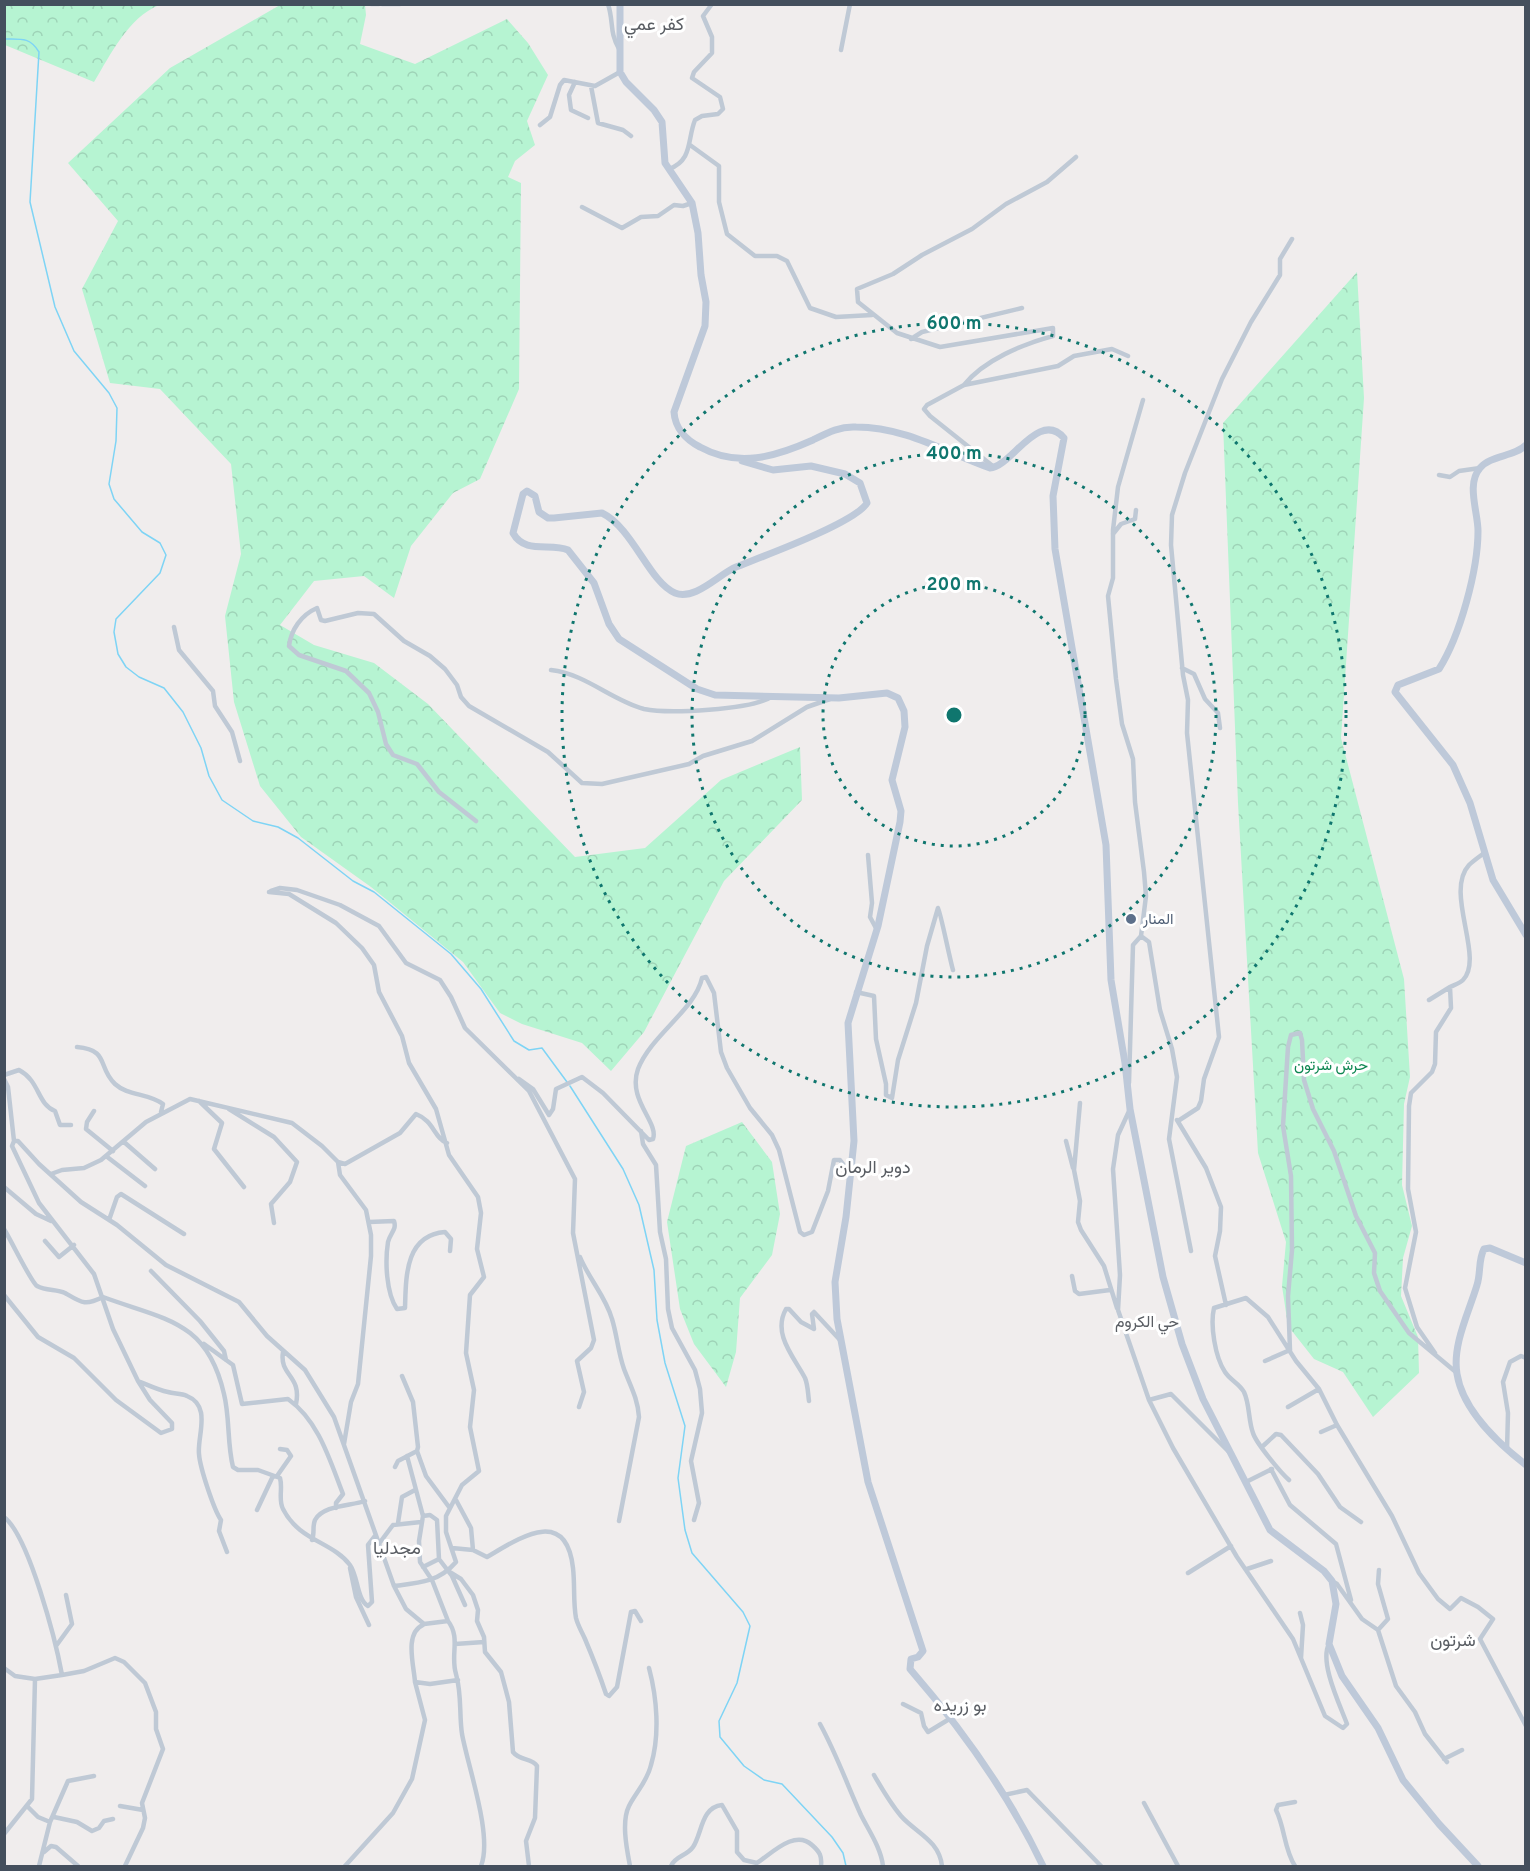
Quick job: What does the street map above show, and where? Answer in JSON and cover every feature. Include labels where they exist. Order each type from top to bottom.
[{"type":"street","points":[[371,4],[390,7],[400,4]]},
{"type":"street","points":[[608,4],[612,18],[612,35],[619,49]]},
{"type":"street","points":[[620,4],[620,72],[626,82],[654,110],[662,122],[663,147],[669,169],[692,203],[706,302],[705,326],[679,396],[674,418],[680,431],[695,445],[721,457],[742,460],[773,470],[811,466],[845,474],[860,483],[866,497],[866,506],[818,533],[727,571],[692,593],[682,595],[664,586],[620,528],[602,513],[548,518],[539,512],[535,496],[527,491],[523,495],[513,533],[518,540],[529,546],[568,550],[598,591],[609,624],[615,634],[664,670],[708,694],[839,698],[887,693],[898,698],[904,711],[905,727],[892,780],[901,811],[900,822],[877,930],[848,1023],[854,1142],[835,1282],[842,1342],[870,1492],[923,1651],[918,1657],[911,1659],[910,1669],[951,1718],[1004,1795],[1043,1866]]},
{"type":"street","points":[[669,169],[685,159],[695,120],[702,116],[718,114],[724,104],[714,91],[692,78],[694,72],[712,53],[712,37],[703,16],[712,4]]},
{"type":"street","points":[[841,50],[850,4]]},
{"type":"street","points":[[540,125],[550,117],[562,82],[566,79],[591,86],[620,72]]},
{"type":"street","points":[[575,82],[569,95],[571,110],[588,118]]},
{"type":"street","points":[[591,86],[597,123],[623,130],[631,136]]},
{"type":"street","points":[[690,145],[719,166],[719,202],[729,238],[755,256],[777,256],[787,261],[811,308],[836,317],[872,315]]},
{"type":"street","points":[[995,468],[924,409],[964,385],[978,372],[1006,355],[1053,336],[1053,328],[947,346],[911,339],[897,333],[872,315],[858,302],[857,289],[893,274],[922,255],[972,229],[1006,204],[1047,182],[1076,157]]},
{"type":"street","points":[[582,207],[622,228],[641,217],[658,216],[674,205],[683,206],[692,203]]},
{"type":"street","points":[[1175,1119],[1198,1108],[1204,1079],[1219,1037],[1187,733],[1188,700],[1182,668],[1171,545],[1177,496],[1222,379],[1251,322],[1280,275],[1280,259],[1292,239]]},
{"type":"street","points":[[911,339],[922,332],[1022,308]]},
{"type":"street","points":[[964,385],[1058,366],[1069,357],[1107,350],[1128,356]]},
{"type":"street","points":[[1143,400],[1118,487],[1113,534],[1113,578],[1108,596],[1122,724],[1133,759],[1135,802],[1146,896],[1142,936],[1133,945],[1130,1109],[1163,1277],[1182,1344],[1203,1400],[1270,1530],[1324,1571],[1352,1602],[1362,1619],[1378,1630],[1396,1686],[1415,1712],[1425,1734],[1446,1761],[1462,1750]]},
{"type":"street","points":[[742,460],[780,452],[837,429],[856,426],[899,431],[970,461],[995,468],[1001,466],[1023,443],[1036,434],[1053,431],[1064,438],[1053,496],[1055,549],[1106,845],[1111,980],[1129,1089]]},
{"type":"street","points":[[1439,475],[1450,477],[1459,471],[1480,468],[1526,445]]},
{"type":"street","points":[[1480,468],[1474,487],[1478,530],[1477,546],[1461,619],[1439,669],[1398,685],[1395,692],[1453,765],[1470,803],[1484,853],[1500,896],[1526,935]]},
{"type":"street","points":[[1113,534],[1121,524],[1135,519],[1136,510]]},
{"type":"street","points":[[476,820],[440,792],[417,764],[393,755],[386,744],[378,712],[369,693],[346,671],[299,655],[289,646],[290,634],[306,613],[316,608],[321,620],[325,621],[358,614],[374,614],[404,642],[430,656],[445,669],[457,685],[465,703],[548,752],[576,779],[589,784],[602,784],[689,765],[703,756],[752,741],[807,706],[839,698]]},
{"type":"street","points":[[174,627],[179,650],[213,691],[215,706],[232,732],[240,761]]},
{"type":"street","points":[[1182,668],[1194,674],[1205,699],[1218,713],[1220,728]]},
{"type":"street","points":[[551,670],[574,675],[646,709],[725,709],[762,702],[771,697]]},
{"type":"street","points":[[1429,1000],[1465,977],[1469,943],[1462,920],[1463,877],[1468,866],[1484,853]]},
{"type":"street","points":[[868,855],[872,903],[870,917],[877,930]]},
{"type":"street","points":[[394,1586],[423,1584],[448,1571],[456,1562],[445,1528],[449,1507],[456,1500],[461,1487],[478,1474],[480,1467],[470,1427],[474,1390],[466,1353],[470,1295],[482,1282],[484,1272],[477,1249],[481,1213],[478,1197],[453,1161],[436,1109],[409,1063],[402,1036],[379,992],[376,971],[369,957],[351,937],[321,913],[289,894],[269,892],[280,888],[297,890],[340,905],[379,926],[406,963],[440,980],[451,997],[465,1028],[529,1091],[575,1179],[572,1225],[594,1340],[591,1347],[577,1360],[584,1395],[579,1407]]},
{"type":"street","points":[[856,992],[874,996],[876,1039],[886,1084],[886,1095],[891,1098],[898,1060],[916,1003],[927,946],[938,908],[942,912],[943,935],[953,970]]},
{"type":"street","points":[[1142,936],[1149,942],[1160,1010],[1172,1049],[1177,1077],[1175,1119],[1169,1139],[1191,1251]]},
{"type":"street","points":[[519,1079],[533,1089],[549,1115],[554,1109],[556,1089],[582,1077],[588,1080],[649,1140],[654,1136],[634,1087],[638,1070],[659,1036],[697,994],[702,978],[706,977],[714,993],[721,1052],[727,1068],[750,1108],[772,1135],[779,1150],[800,1232],[808,1234],[812,1232],[828,1191],[834,1160],[837,1159],[847,1166],[851,1177]]},
{"type":"street","points":[[1440,1360],[1417,1327],[1405,1288],[1416,1232],[1408,1189],[1407,1130],[1411,1093],[1432,1072],[1435,1064],[1436,1032],[1451,1008],[1450,987]]},
{"type":"street","points":[[1290,1350],[1288,1296],[1292,1250],[1291,1176],[1283,1116],[1288,1047],[1292,1035],[1300,1033],[1304,1080],[1313,1109],[1334,1151],[1356,1216],[1375,1253],[1374,1273],[1380,1291],[1399,1322],[1457,1373]]},
{"type":"street","points":[[77,1047],[92,1048],[102,1058],[113,1082],[123,1090],[146,1094],[157,1100],[163,1104],[161,1112]]},
{"type":"street","points":[[4,1295],[30,1328],[47,1344],[74,1358],[116,1400],[161,1433],[169,1431],[172,1423],[150,1400],[138,1381],[113,1329],[94,1274],[74,1245],[51,1221],[31,1189],[13,1144],[8,1087],[4,1077],[19,1070],[31,1076],[48,1108],[55,1112],[60,1125],[71,1125]]},
{"type":"street","points":[[51,1174],[62,1170],[84,1168],[106,1156],[161,1112],[190,1099],[292,1123],[322,1146],[338,1162],[345,1164],[400,1133],[416,1114],[434,1126],[439,1138],[447,1143]]},
{"type":"street","points":[[197,1100],[222,1123],[214,1149],[244,1187]]},
{"type":"street","points":[[1074,1170],[1080,1103]]},
{"type":"street","points":[[227,1107],[274,1137],[297,1162],[290,1182],[271,1204],[274,1223]]},
{"type":"street","points":[[1118,1310],[1120,1275],[1113,1169],[1118,1136],[1130,1109]]},
{"type":"street","points":[[94,1111],[87,1122],[86,1129],[112,1151]]},
{"type":"street","points":[[1175,1119],[1206,1168],[1221,1207],[1220,1231],[1215,1256],[1226,1305]]},
{"type":"street","points":[[641,1131],[643,1144],[656,1165],[660,1232],[666,1259],[668,1309],[672,1328],[694,1370],[700,1389],[702,1413],[691,1461],[699,1503],[694,1520]]},
{"type":"street","points":[[4,1146],[18,1141],[39,1164],[81,1202],[109,1220],[174,1270],[240,1302],[283,1352],[293,1357],[309,1374],[334,1417],[394,1586],[406,1609],[424,1624]]},
{"type":"street","points":[[124,1142],[155,1169]]},
{"type":"street","points":[[1066,1142],[1080,1201],[1080,1228],[1100,1258],[1149,1400],[1171,1445],[1231,1546],[1293,1639],[1325,1716],[1343,1728],[1346,1727],[1329,1671],[1326,1651],[1336,1604],[1332,1581]]},
{"type":"street","points":[[106,1156],[145,1186]]},
{"type":"street","points":[[338,1162],[340,1175],[366,1210],[371,1256],[358,1384],[351,1402],[344,1444]]},
{"type":"street","points":[[4,1187],[36,1214],[51,1221]]},
{"type":"street","points":[[109,1220],[117,1197],[122,1194],[184,1234]]},
{"type":"street","points":[[369,1222],[394,1221],[395,1224],[390,1235],[387,1256],[390,1293],[397,1309],[405,1308],[413,1247],[421,1239],[445,1232],[451,1239],[450,1251]]},
{"type":"street","points":[[4,1229],[21,1255],[28,1275],[36,1285],[64,1292],[79,1303],[88,1305],[103,1297],[185,1327],[234,1368],[242,1404],[288,1399],[296,1404],[322,1438],[334,1469],[343,1494],[336,1503],[336,1508]]},
{"type":"street","points":[[45,1241],[59,1257],[74,1245]]},
{"type":"street","points":[[1526,1263],[1490,1248],[1484,1249],[1480,1259],[1478,1283],[1459,1345],[1457,1373],[1471,1406],[1492,1435],[1526,1465]]},
{"type":"street","points":[[576,1250],[586,1274],[601,1295],[612,1319],[620,1357],[638,1402],[639,1417],[619,1521]]},
{"type":"street","points":[[151,1271],[206,1328],[224,1351],[226,1360]]},
{"type":"street","points":[[1072,1276],[1075,1291],[1079,1294],[1110,1290]]},
{"type":"street","points":[[1352,1602],[1335,1544],[1290,1505],[1263,1446],[1253,1435],[1251,1413],[1242,1388],[1226,1374],[1217,1349],[1212,1313],[1214,1308],[1246,1298],[1252,1300],[1268,1317],[1296,1361],[1319,1389],[1337,1425],[1392,1516],[1428,1587],[1450,1609],[1461,1598],[1478,1607],[1493,1619],[1480,1639],[1526,1726]]},
{"type":"street","points":[[809,1401],[806,1381],[785,1342],[781,1318],[786,1309],[789,1309],[801,1322],[814,1329],[814,1312],[842,1342]]},
{"type":"street","points":[[204,1344],[224,1393],[234,1467],[238,1470],[258,1470],[281,1480],[283,1509],[312,1540],[331,1550],[350,1566],[366,1606],[371,1605],[368,1545],[375,1536]]},
{"type":"street","points":[[1265,1361],[1290,1350]]},
{"type":"street","points":[[283,1352],[284,1366],[297,1384],[296,1404]]},
{"type":"street","points":[[1507,1450],[1508,1413],[1503,1382],[1510,1362],[1521,1356],[1526,1358]]},
{"type":"street","points":[[402,1376],[413,1402],[417,1450],[426,1476],[449,1507]]},
{"type":"street","points":[[138,1381],[159,1390],[188,1396],[197,1405],[203,1424],[199,1443],[201,1463],[214,1510],[221,1520],[219,1531],[227,1552]]},
{"type":"street","points":[[1288,1407],[1319,1389]]},
{"type":"street","points":[[1149,1400],[1172,1394],[1232,1454]]},
{"type":"street","points":[[1322,1432],[1337,1425]]},
{"type":"street","points":[[1263,1446],[1276,1434],[1281,1435],[1318,1474],[1340,1507],[1361,1522]]},
{"type":"street","points":[[257,1510],[275,1476],[291,1456],[286,1450],[280,1449]]},
{"type":"street","points":[[395,1467],[417,1450]]},
{"type":"street","points":[[407,1456],[422,1519],[418,1554],[455,1633],[455,1671],[458,1680],[463,1737],[472,1771],[484,1844],[482,1866]]},
{"type":"street","points":[[1246,1482],[1273,1468]]},
{"type":"street","points":[[1273,1468],[1289,1480]]},
{"type":"street","points":[[378,1545],[398,1523],[402,1497],[415,1491]]},
{"type":"street","points":[[456,1500],[471,1528],[473,1550]]},
{"type":"street","points":[[312,1540],[316,1518],[336,1508],[365,1501]]},
{"type":"street","points":[[398,1523],[422,1519],[430,1515],[437,1520],[439,1559],[448,1571],[465,1605]]},
{"type":"street","points":[[4,1517],[13,1527],[38,1583],[62,1675]]},
{"type":"street","points":[[452,1548],[473,1550],[487,1557],[528,1533],[552,1532],[559,1536],[573,1564],[577,1622],[597,1672],[603,1680],[606,1694],[609,1696],[614,1693],[620,1675],[631,1612],[635,1611],[641,1621]]},
{"type":"street","points":[[1188,1573],[1231,1546]]},
{"type":"street","points":[[423,1567],[439,1559]]},
{"type":"street","points":[[1247,1569],[1271,1562]]},
{"type":"street","points":[[350,1566],[356,1598],[369,1625]]},
{"type":"street","points":[[1378,1569],[1378,1584],[1388,1619],[1378,1630]]},
{"type":"street","points":[[448,1571],[461,1579],[473,1595],[478,1610],[477,1621],[484,1641],[484,1652],[499,1668],[506,1687],[513,1752],[518,1758],[534,1762],[537,1766],[535,1818],[526,1841],[529,1866]]},
{"type":"street","points":[[56,1646],[72,1624],[66,1595]]},
{"type":"street","points":[[1300,1613],[1304,1625],[1300,1660]]},
{"type":"street","points":[[345,1866],[393,1813],[413,1776],[424,1720],[415,1682],[412,1641],[416,1630],[424,1624],[448,1621]]},
{"type":"street","points":[[455,1644],[484,1641]]},
{"type":"street","points":[[1329,1644],[1342,1676],[1378,1728],[1403,1780],[1439,1824],[1479,1866]]},
{"type":"street","points":[[4,1668],[15,1676],[35,1679],[78,1673],[118,1658],[145,1683],[156,1712],[156,1729],[163,1749],[142,1803],[142,1810],[146,1818],[143,1828],[125,1866]]},
{"type":"street","points":[[630,1866],[627,1846],[628,1809],[644,1783],[652,1764],[654,1747],[656,1708],[649,1668]]},
{"type":"street","points":[[4,1834],[28,1807],[33,1788],[35,1679]]},
{"type":"street","points":[[415,1682],[430,1684],[458,1680]]},
{"type":"street","points":[[903,1704],[921,1713],[928,1732],[951,1718]]},
{"type":"street","points":[[820,1724],[882,1856],[884,1866]]},
{"type":"street","points":[[874,1775],[889,1801],[903,1818],[929,1838],[942,1866]]},
{"type":"street","points":[[39,1866],[52,1820],[68,1781],[94,1776]]},
{"type":"street","points":[[1004,1795],[1027,1790],[1036,1796],[1101,1866]]},
{"type":"street","points":[[1295,1802],[1278,1805],[1276,1810],[1287,1840],[1287,1852],[1295,1866]]},
{"type":"street","points":[[1144,1803],[1178,1866]]},
{"type":"street","points":[[671,1866],[673,1861],[693,1847],[699,1828],[712,1809],[722,1805],[737,1831],[737,1852],[744,1860],[757,1863],[785,1843],[802,1839],[811,1843],[820,1853],[821,1866]]},
{"type":"street","points":[[120,1806],[142,1810]]},
{"type":"street","points":[[28,1807],[38,1817],[77,1822],[92,1831],[99,1828],[104,1821],[113,1820]]},
{"type":"street","points":[[44,1852],[51,1846],[56,1847],[78,1866]]},
{"type":"green space","points":[[4,5],[159,5],[148,11],[129,28],[94,82],[5,45]]},
{"type":"green space","points":[[280,5],[365,5],[366,15],[360,44],[415,64],[507,19],[528,43],[548,75],[527,121],[535,145],[515,161],[508,177],[521,183],[519,389],[480,479],[453,493],[411,546],[394,598],[364,576],[314,581],[280,625],[314,645],[374,663],[428,704],[575,857],[645,848],[721,780],[800,747],[802,800],[724,881],[644,1032],[611,1071],[582,1043],[522,1024],[500,1013],[463,962],[371,887],[301,837],[260,786],[234,702],[225,616],[241,554],[231,464],[160,389],[110,383],[82,289],[118,221],[68,163],[170,68]]},
{"type":"green space","name":"حرش شرتون","points":[[1357,272],[1364,398],[1341,738],[1404,979],[1410,1077],[1404,1104],[1402,1185],[1412,1226],[1403,1258],[1401,1296],[1418,1337],[1419,1373],[1373,1417],[1343,1372],[1314,1359],[1288,1326],[1282,1286],[1286,1242],[1258,1153],[1238,803],[1223,423]]},
{"type":"green space","points":[[742,1122],[772,1162],[780,1214],[772,1255],[740,1298],[736,1352],[726,1387],[694,1344],[680,1309],[667,1222],[686,1146]]},
{"type":"waterway","points":[[4,39],[28,41],[39,52],[30,202],[55,307],[74,351],[109,393],[117,408],[116,441],[109,484],[114,499],[142,532],[160,543],[166,555],[160,573],[116,619],[114,632],[118,654],[126,667],[139,677],[164,688],[183,712],[201,748],[209,776],[222,800],[253,821],[278,827],[298,838],[353,881],[374,892],[451,954],[481,989],[514,1041],[529,1050],[542,1048],[567,1082]]},
{"type":"waterway","points":[[570,1086],[623,1169],[639,1205],[654,1270],[657,1320],[665,1363],[685,1426],[678,1478],[685,1530],[692,1553],[743,1612],[750,1626],[737,1683],[719,1721],[720,1737],[744,1766],[764,1780],[782,1784],[832,1837],[843,1853],[846,1866]]},
{"type":"place","name":"المنار","points":[[1131,919]]},
{"type":"district","name":"كفر عمي","points":[[654,24]]},
{"type":"district","name":"دوير الرمان","points":[[873,1167]]},
{"type":"district","name":"حي الكروم","points":[[1147,1321]]},
{"type":"district","name":"مجدليا","points":[[397,1548]]},
{"type":"district","name":"شرتون","points":[[1453,1640]]},
{"type":"district","name":"بو زريده","points":[[960,1705]]}]
